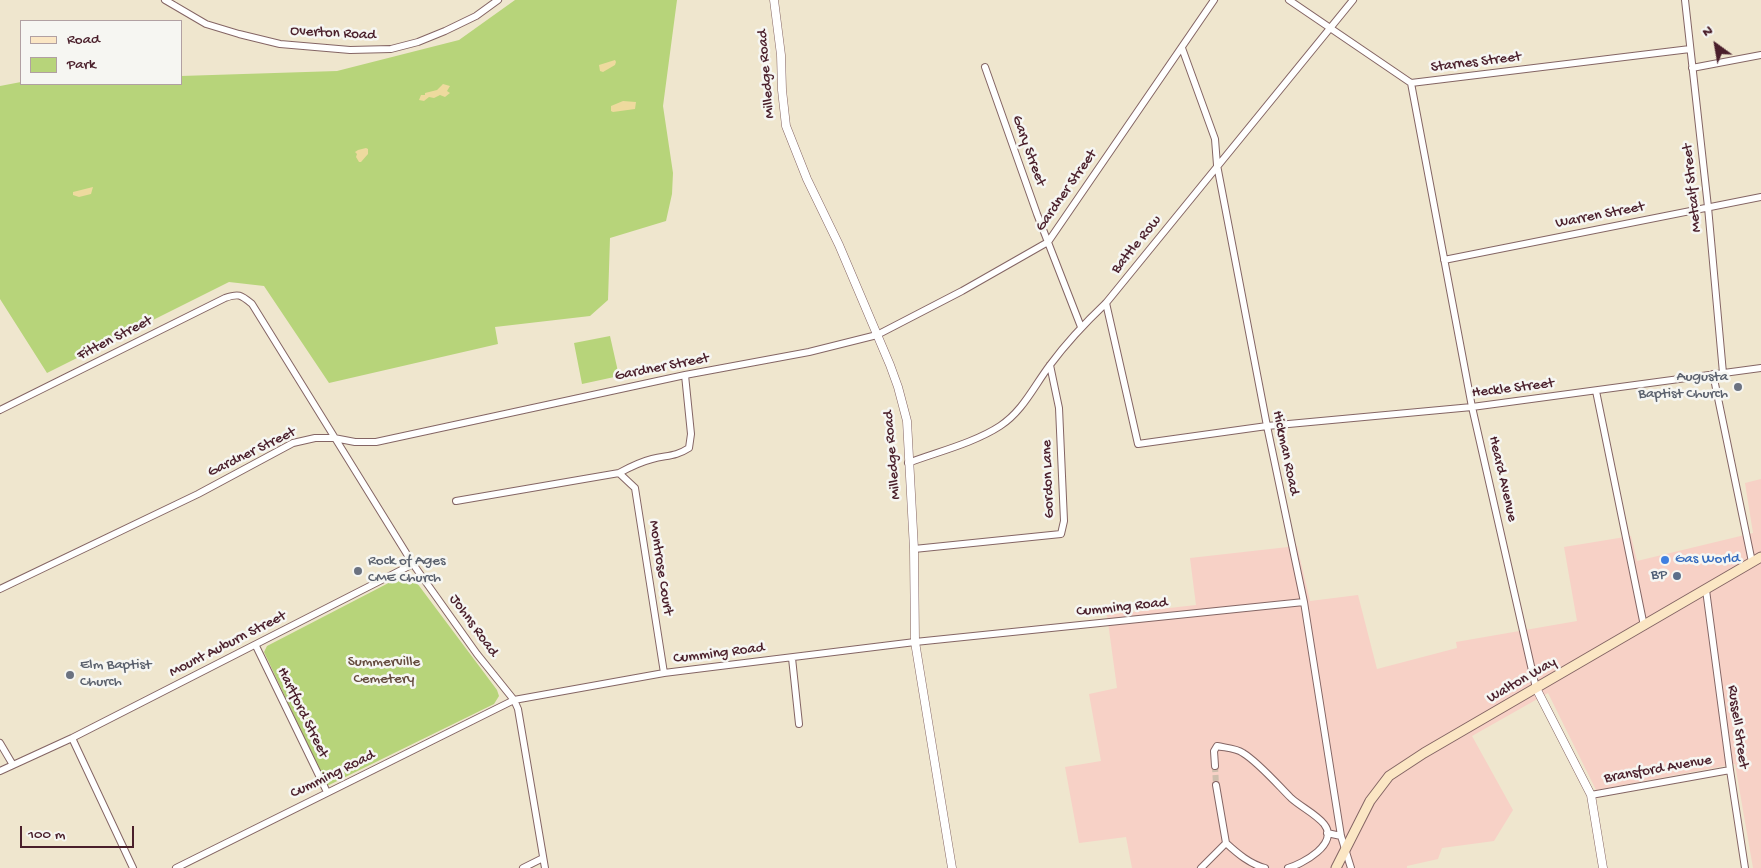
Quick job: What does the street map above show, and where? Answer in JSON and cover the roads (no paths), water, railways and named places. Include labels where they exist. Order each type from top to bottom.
[{"type":"main road","name":"Walton Way","points":[[1336,868],[1370,801],[1390,776],[1424,753],[1761,557]]},
{"type":"street","name":"Overton Road","points":[[165,0],[206,24],[239,34],[280,44],[350,50],[391,49],[418,42],[476,16],[498,0]]},
{"type":"street","name":"Milledge Road","points":[[774,0],[781,55],[786,126],[807,179],[839,245],[877,335],[898,387],[907,421],[914,549],[914,642],[952,868]]},
{"type":"street","name":"Gardner Street","points":[[0,589],[198,494],[293,443],[314,438],[376,442],[685,375],[800,354],[877,335],[962,291],[1048,242],[1214,0]]},
{"type":"street","name":"Starnes Street","points":[[1289,0],[1331,27],[1411,84],[1690,49]]},
{"type":"street","name":"Battle Row","points":[[908,463],[971,440],[1000,426],[1022,406],[1050,365],[1081,327],[1106,303],[1353,0]]},
{"type":"street","name":"Metcalf Street","points":[[1685,0],[1708,206],[1723,373]]},
{"type":"street","name":"Hickman Road","points":[[1182,48],[1215,139],[1217,165],[1267,426],[1304,602],[1341,836],[1351,868]]},
{"type":"street","points":[[1692,68],[1761,55]]},
{"type":"street","name":"Gary Street","points":[[985,67],[1048,242],[1081,327]]},
{"type":"street","name":"Heard Avenue","points":[[1411,84],[1472,407],[1536,688],[1591,795],[1603,868]]},
{"type":"street","name":"Warren Street","points":[[1444,260],[1708,206],[1761,197]]},
{"type":"street","name":"Fitten Street","points":[[0,410],[225,298],[233,295],[242,296]]},
{"type":"street","name":"Johns Road","points":[[242,296],[252,304],[413,564],[514,700],[518,709],[545,868]]},
{"type":"street","points":[[1106,303],[1138,444],[1267,426]]},
{"type":"street","name":"Gordon Lane","points":[[914,549],[1061,534],[1064,521],[1059,408],[1050,365]]},
{"type":"street","name":"Heckle Street","points":[[1267,426],[1472,407],[1761,368]]},
{"type":"street","points":[[1713,374],[1752,562]]},
{"type":"street","points":[[456,501],[619,473],[652,459],[679,454],[689,448],[691,434],[685,375]]},
{"type":"street","points":[[1596,391],[1644,626]]},
{"type":"street","name":"Montrose Court","points":[[619,473],[635,488],[664,673]]},
{"type":"street","name":"Mount Auburn Street","points":[[0,771],[72,738],[256,646],[413,564]]},
{"type":"street","name":"Russell Street","points":[[1706,590],[1745,868]]},
{"type":"street","name":"Cumming Road","points":[[176,868],[514,700],[664,673],[914,642],[1304,602]]},
{"type":"street","name":"Hartford Street","points":[[256,646],[327,792]]},
{"type":"street","points":[[792,658],[799,724]]},
{"type":"street","points":[[72,738],[133,868]]},
{"type":"street","points":[[0,743],[13,765]]},
{"type":"street","points":[[1215,766],[1214,751],[1217,746],[1231,748],[1243,753],[1296,803],[1325,825],[1327,834],[1325,843],[1315,855],[1288,868]]},
{"type":"street","name":"Bransford Avenue","points":[[1591,795],[1730,770]]},
{"type":"street","points":[[1216,785],[1226,843],[1239,855],[1265,868]]},
{"type":"street","points":[[1327,834],[1341,836]]},
{"type":"street","points":[[1201,868],[1226,843]]},
{"type":"street","points":[[523,868],[543,858]]},
{"type":"tunnel","points":[[1215,766],[1216,785]]},
{"type":"place","name":"Augusta Baptist Church","points":[[1738,387]]},
{"type":"place","name":"Gas World","points":[[1665,560]]},
{"type":"place","name":"Rock of Ages CME Church","points":[[358,571]]},
{"type":"place","name":"BP","points":[[1677,576]]},
{"type":"place","name":"Elm Baptist Church","points":[[70,675]]},
{"type":"park label","name":"Summerville Cemetery","points":[[384,672]]}]
